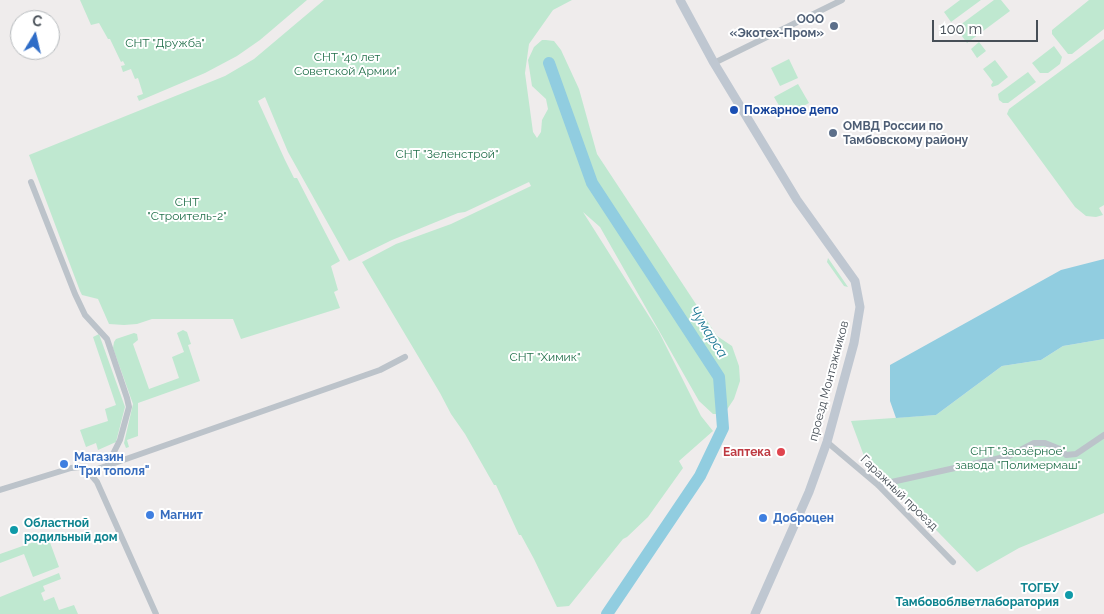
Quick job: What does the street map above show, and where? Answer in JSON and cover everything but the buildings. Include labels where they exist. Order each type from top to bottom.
[{"type":"main road","name":"проезд Монтажников","points":[[680,0],[714,63],[797,200],[855,281],[860,307],[854,343],[827,442],[809,492],[756,614]]},
{"type":"street","points":[[714,63],[842,0]]},
{"type":"street","points":[[32,182],[74,294],[85,315],[107,339],[128,398],[128,407],[120,440],[108,464]]},
{"type":"street","points":[[89,472],[380,370],[405,357]]},
{"type":"street","points":[[878,485],[1009,456],[1034,443],[1045,443],[1060,449],[1066,455],[1076,454],[1104,435]]},
{"type":"street","name":"Гаражный проезд","points":[[827,442],[878,485],[954,562]]},
{"type":"street","points":[[0,490],[76,467],[86,468],[97,482],[156,614]]},
{"type":"green space","name":"СНТ \"Дружба\"","points":[[80,0],[307,0],[260,40],[237,56],[205,73],[139,101],[137,96],[143,94],[138,78],[135,79],[131,69],[123,72],[121,66],[125,65],[123,61],[121,62],[110,39],[108,39],[99,23],[91,25]]},
{"type":"green space","points":[[324,0],[572,0],[553,10],[529,44],[525,73],[533,132],[537,138],[541,132],[542,120],[548,109],[546,99],[532,86],[528,60],[534,47],[542,40],[554,41],[561,50],[579,89],[597,154],[717,336],[732,346],[739,366],[740,381],[734,399],[724,414],[713,414],[699,401],[600,227],[583,212],[659,332],[701,416],[713,431],[679,461],[683,468],[648,517],[623,539],[569,606],[557,607],[534,559],[521,535],[519,535],[496,485],[494,485],[465,434],[451,414],[362,262],[396,244],[451,224],[531,186],[529,182],[465,212],[458,213],[392,240],[349,261],[288,152],[265,97],[258,101],[294,178],[297,178],[340,261],[331,266],[338,290],[334,292],[340,308],[241,339],[233,319],[152,319],[137,324],[109,324],[98,299],[82,295],[80,291],[29,155],[225,76],[254,59]]},
{"type":"green space","points":[[960,0],[981,0],[951,22],[944,12]]},
{"type":"green space","points":[[994,0],[1001,0],[1010,11],[967,43],[956,28]]},
{"type":"green space","points":[[1089,0],[1104,0],[1104,29],[1072,54],[1068,54],[1052,34],[1052,30]]},
{"type":"green space","points":[[1104,39],[1104,205],[1099,208],[1103,215],[1096,217],[1086,216],[1075,207],[1007,114],[1009,109]]},
{"type":"green space","points":[[979,42],[986,51],[977,58],[971,49]]},
{"type":"green space","points":[[1054,46],[1062,57],[1060,64],[1048,73],[1040,73],[1032,63]]},
{"type":"green space","points":[[789,59],[798,78],[780,86],[771,68]]},
{"type":"green space","points":[[995,60],[1008,77],[992,87],[993,82],[983,69]]},
{"type":"green space","points":[[1028,72],[1036,82],[1008,103],[1003,103],[999,100],[998,94]]},
{"type":"green space","points":[[798,84],[809,103],[785,116],[774,97]]},
{"type":"green space","points":[[828,258],[848,287],[844,286],[827,262]]},
{"type":"green space","points":[[183,330],[187,332],[191,344],[188,345],[200,381],[138,403],[138,436],[127,440],[129,447],[126,448],[124,443],[133,404],[113,348],[114,342],[116,339],[134,333],[137,334],[138,340],[133,344],[149,389],[179,378],[172,357],[184,352],[177,333]]},
{"type":"green space","points":[[99,334],[125,407],[116,442],[98,450],[96,443],[86,447],[80,430],[108,421],[105,409],[116,405],[93,337]]},
{"type":"green space","name":"СНТ \"Заозёрное\" завода \"Полимермаш\"","points":[[1104,339],[1104,513],[1019,548],[977,572],[864,456],[851,421],[936,415],[1002,366],[1041,360],[1063,346]]},
{"type":"green space","points":[[48,537],[59,567],[33,577],[24,554],[0,563],[0,554]]},
{"type":"green space","points":[[59,573],[61,579],[43,586],[45,591],[41,593],[44,601],[54,597],[59,610],[74,605],[78,614],[0,614],[0,597]]},
{"type":"water","points":[[1104,259],[1104,339],[1063,346],[1041,360],[1002,366],[936,415],[896,418],[890,401],[890,365],[1061,270]]},
{"type":"waterway","name":"Чумарса","points":[[549,63],[592,183],[719,377],[723,428],[700,476],[607,614]]},
{"type":"place","name":"ООО «Экотех-Пром»","points":[[834,26]]},
{"type":"place","name":"Пожарное депо","points":[[734,110]]},
{"type":"place","name":"ОМВД России по Тамбовскому району","points":[[833,133]]},
{"type":"place","name":"Еаптека","points":[[781,452]]},
{"type":"place","name":"Магазин \"Три тополя\"","points":[[64,464]]},
{"type":"place","name":"Магнит","points":[[150,515]]},
{"type":"place","name":"Доброцен","points":[[763,518]]},
{"type":"place","name":"Областной родильный дом","points":[[14,530]]},
{"type":"place","name":"ТОГБУ Тамбовоблветлаборатория","points":[[1069,595]]},
{"type":"park label","name":"СНТ \"40 лет Советской Армии\"","points":[[347,64]]},
{"type":"park label","name":"СНТ \"Зеленстрой\"","points":[[447,154]]},
{"type":"park label","name":"СНТ \"Строитель-2\"","points":[[187,209]]},
{"type":"park label","name":"СНТ \"Химик\"","points":[[545,357]]}]
